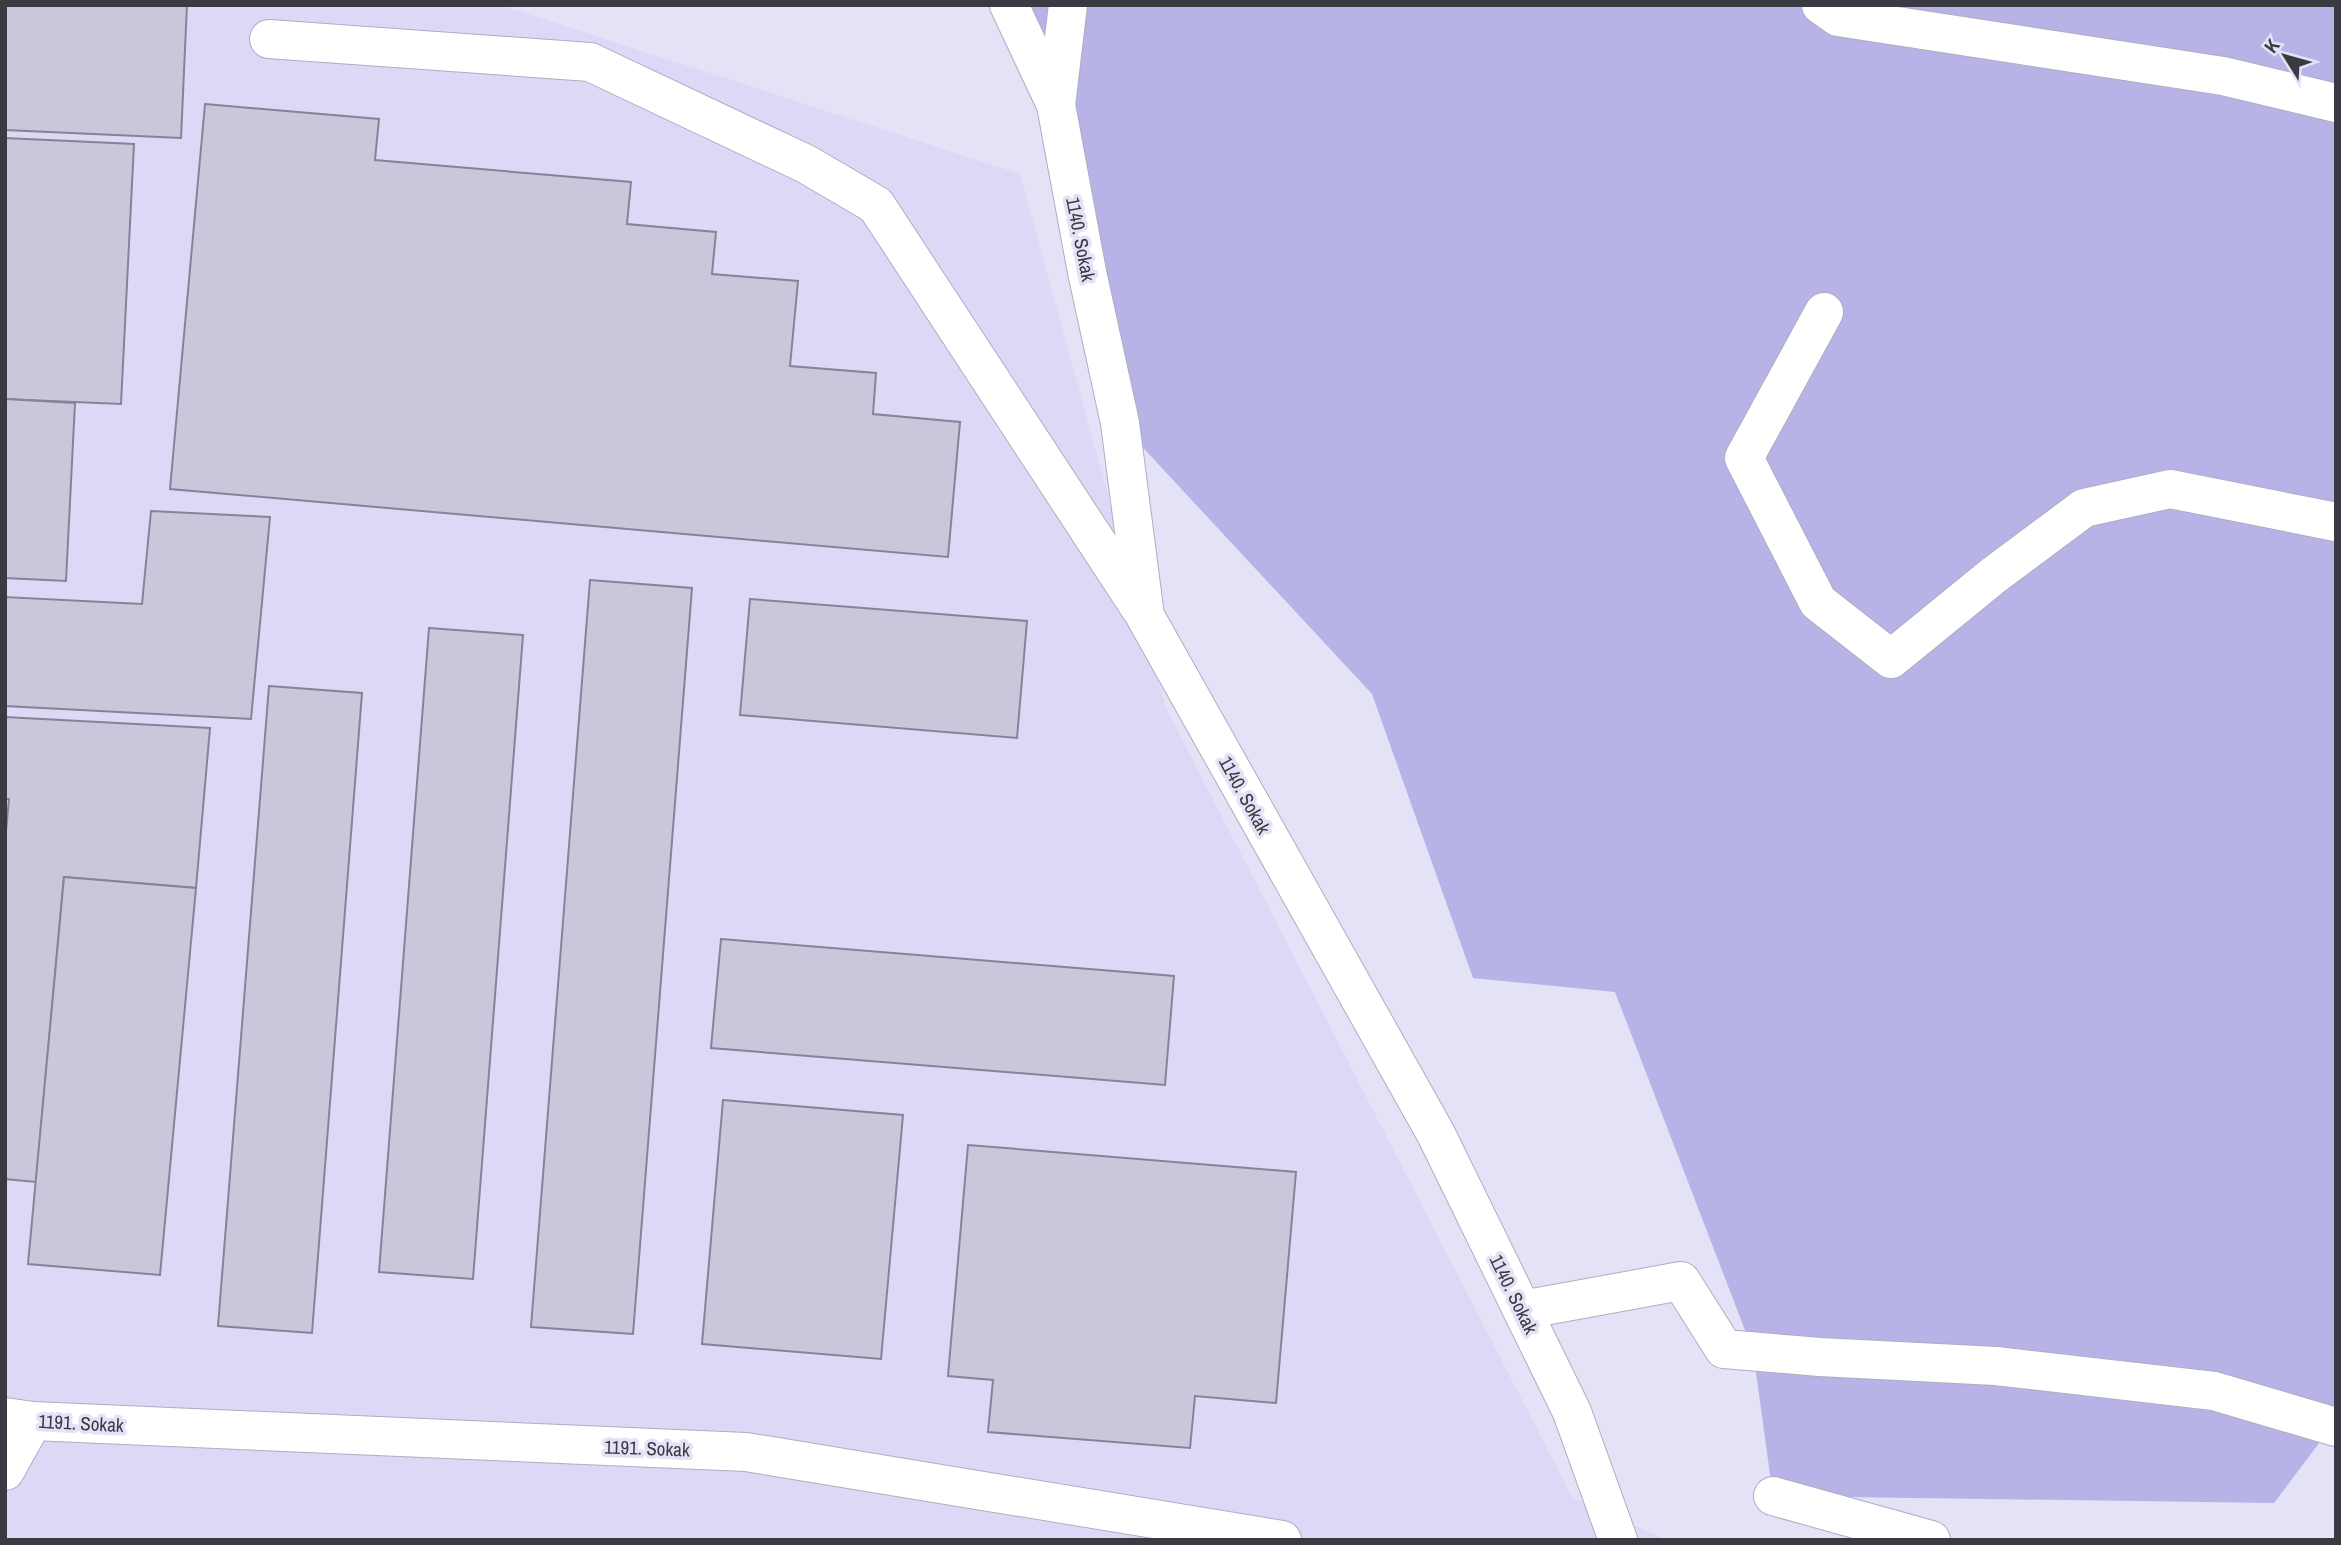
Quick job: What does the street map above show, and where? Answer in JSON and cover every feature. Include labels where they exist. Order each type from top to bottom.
[{"type":"street","name":"1140. Sokak","points":[[1009,5],[1056,105],[1087,272],[1120,423],[1144,616],[1436,1134],[1572,1412],[1618,1540]]},
{"type":"street","points":[[1056,105],[1068,5]]},
{"type":"street","points":[[1821,5],[1838,17],[2223,76],[2336,103]]},
{"type":"street","points":[[269,39],[590,62],[806,163],[876,205],[1144,616]]},
{"type":"street","points":[[1824,312],[1744,458],[1818,602],[1891,659],[1994,575],[2084,508],[2170,489],[2336,522]]},
{"type":"street","points":[[1522,1310],[1681,1281],[1724,1349],[1996,1366],[2214,1391],[2336,1427]]},
{"type":"street","points":[[5,1471],[19,1419]]},
{"type":"street","name":"1191. Sokak","points":[[19,1419],[746,1452],[1261,1539]]},
{"type":"street","points":[[1773,1496],[1931,1540]]},
{"type":"shaded area","points":[[5,5],[500,5],[1020,174],[1166,708],[1572,1497],[1666,1540],[5,1540]]},
{"type":"shaded area","points":[[1030,5],[2336,5],[2336,1427],[2332,1426],[2274,1503],[1773,1496],[1753,1351],[1615,992],[1473,978],[1372,694],[1120,423]]},
{"type":"building","points":[[5,5],[187,5],[181,138],[5,130]]},
{"type":"building","points":[[205,104],[379,119],[375,160],[631,182],[627,224],[716,232],[712,274],[798,281],[790,366],[876,373],[873,414],[960,422],[948,557],[170,489]]},
{"type":"building","points":[[5,138],[134,144],[121,404],[5,399]]},
{"type":"building","points":[[5,399],[75,403],[66,581],[5,578]]},
{"type":"building","points":[[151,511],[270,517],[251,719],[5,706],[5,597],[142,604]]},
{"type":"building","points":[[590,580],[692,588],[633,1334],[531,1327]]},
{"type":"building","points":[[750,599],[1027,621],[1017,738],[740,715]]},
{"type":"building","points":[[429,628],[523,635],[473,1279],[379,1272]]},
{"type":"building","points":[[269,686],[362,693],[312,1333],[218,1326]]},
{"type":"building","points":[[5,717],[210,728],[196,888],[64,877],[36,1182],[5,1179],[5,842],[9,799],[5,799]]},
{"type":"building","points":[[64,877],[196,888],[160,1275],[28,1264]]},
{"type":"building","points":[[721,939],[1174,976],[1165,1085],[711,1048]]},
{"type":"building","points":[[723,1100],[903,1115],[881,1359],[702,1344]]},
{"type":"building","points":[[968,1145],[1296,1172],[1276,1403],[1195,1396],[1190,1448],[988,1432],[993,1380],[948,1376]]}]
